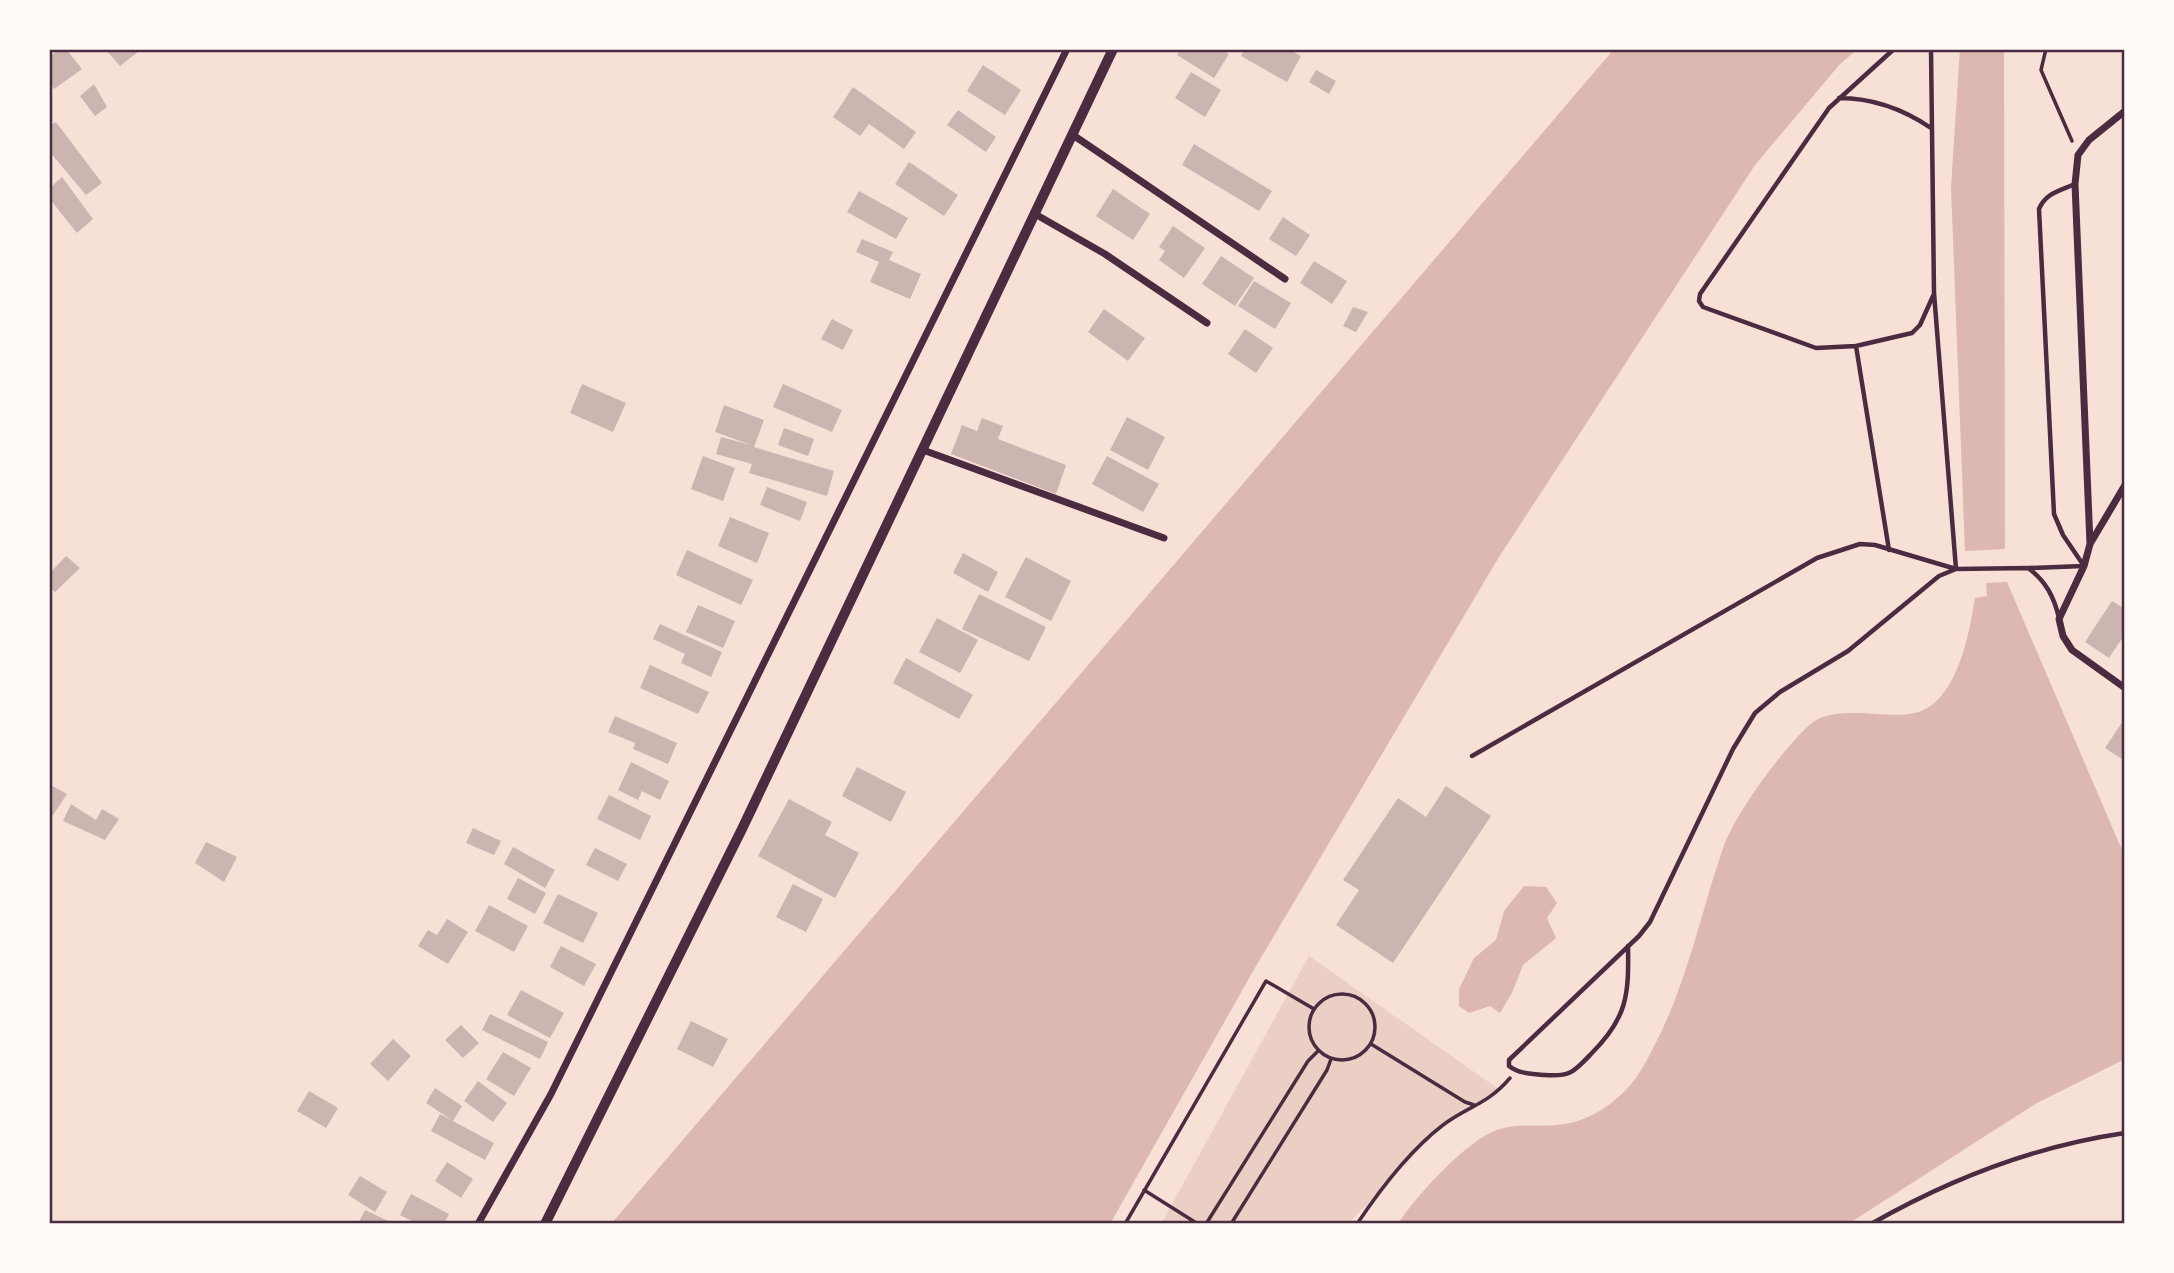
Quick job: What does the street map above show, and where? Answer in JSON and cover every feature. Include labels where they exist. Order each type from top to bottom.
[{"type":"main road","points":[[545,1224],[742,829],[1113,49]]},
{"type":"street","points":[[478,1224],[551,1094],[1067,49]]},
{"type":"street","points":[[2090,544],[2075,184],[2078,155],[2089,140],[2125,111]]},
{"type":"street","points":[[1073,135],[1285,279]]},
{"type":"street","points":[[1035,214],[1105,254],[1208,323]]},
{"type":"street","points":[[923,450],[1164,538]]},
{"type":"street","points":[[2125,485],[2090,544],[2084,566],[2059,619],[2063,636],[2072,650],[2125,688]]},
{"type":"lane","points":[[1894,49],[1829,108],[1700,294],[1699,301],[1703,307],[1816,348],[1856,346],[1912,333],[1920,325],[1934,293]]},
{"type":"lane","points":[[1931,49],[1934,293],[1956,569]]},
{"type":"lane","points":[[1838,98],[1860,98],[1885,105],[1914,116],[1931,128]]},
{"type":"lane","points":[[2075,184],[2050,194],[2039,209],[2054,514],[2063,534],[2084,566]]},
{"type":"lane","points":[[1856,346],[1889,550]]},
{"type":"lane","points":[[1472,756],[1817,558],[1860,544],[1875,545],[1956,569],[2084,566]]},
{"type":"lane","points":[[2028,568],[2037,574],[2047,587],[2059,619]]},
{"type":"lane","points":[[1628,946],[1629,979],[1616,1027],[1577,1069],[1569,1075],[1561,1076],[1516,1071],[1509,1066],[1509,1060],[1650,922],[1733,749],[1755,713],[1780,692],[1848,651],[1939,576],[1956,569]]},
{"type":"lane","points":[[1871,1224],[1916,1198],[1992,1166],[2083,1139],[2125,1133]]},
{"type":"path","points":[[2046,49],[2041,70],[2078,155]]},
{"type":"path","points":[[1125,1224],[1266,981],[1314,1009]]},
{"type":"path","points":[[1331,996],[1354,996],[1363,1001],[1375,1020],[1376,1031],[1371,1044],[1358,1057],[1348,1061],[1331,1059],[1318,1051],[1309,1031],[1309,1020],[1314,1009],[1331,996]]},
{"type":"path","points":[[1371,1044],[1465,1102],[1476,1106]]},
{"type":"path","points":[[1206,1224],[1308,1061],[1318,1051]]},
{"type":"path","points":[[1231,1224],[1327,1070],[1331,1059]]},
{"type":"path","points":[[1357,1224],[1418,1148],[1444,1124],[1500,1090],[1516,1071]]},
{"type":"path","points":[[1144,1190],[1198,1224]]},
{"type":"shaded area","points":[[1614,49],[1858,49],[1840,64],[1755,165],[1499,557],[1256,966],[1110,1224],[611,1224]]},
{"type":"shaded area","points":[[1960,49],[2004,49],[2005,549],[1965,551],[1951,187]]},
{"type":"shaded area","points":[[2007,582],[2125,857],[2125,1059],[2035,1104],[1848,1224],[1398,1224],[1443,1171],[1485,1136],[1505,1128],[1556,1125],[1582,1120],[1604,1108],[1624,1092],[1647,1060],[1675,1000],[1729,833],[1770,770],[1804,730],[1822,718],[1848,713],[1908,714],[1929,707],[1951,682],[1958,666],[1975,598],[1987,596],[1986,583]]},
{"type":"shaded area","points":[[1524,886],[1546,887],[1557,903],[1547,918],[1556,938],[1523,965],[1512,993],[1500,1013],[1490,1006],[1469,1013],[1459,1006],[1459,989],[1474,958],[1496,940],[1504,911]]},
{"type":"shaded area","points":[[1309,956],[1500,1090],[1444,1124],[1348,1224],[1161,1224]]},
{"type":"building","points":[[60,49],[66,49],[82,69],[54,89],[49,81],[49,57]]},
{"type":"building","points":[[105,49],[136,49],[138,52],[120,66]]},
{"type":"building","points":[[1181,49],[1220,49],[1229,54],[1214,78],[1177,55]]},
{"type":"building","points":[[1245,49],[1288,49],[1301,56],[1287,82],[1241,56]]},
{"type":"building","points":[[983,65],[1021,90],[1005,115],[967,91]]},
{"type":"building","points":[[1316,70],[1336,81],[1329,94],[1309,82]]},
{"type":"building","points":[[1191,72],[1221,90],[1205,117],[1175,98]]},
{"type":"building","points":[[94,84],[107,107],[95,116],[80,96]]},
{"type":"building","points":[[853,87],[916,132],[904,149],[869,124],[860,136],[833,117]]},
{"type":"building","points":[[958,110],[996,137],[986,152],[947,125]]},
{"type":"building","points":[[56,122],[102,183],[86,195],[49,151],[49,126]]},
{"type":"building","points":[[1194,144],[1272,191],[1259,211],[1182,165]]},
{"type":"building","points":[[909,162],[958,195],[944,216],[895,184]]},
{"type":"building","points":[[62,177],[93,219],[77,233],[49,198],[49,189]]},
{"type":"building","points":[[1113,189],[1150,214],[1133,240],[1096,216]]},
{"type":"building","points":[[859,191],[908,218],[896,239],[847,212]]},
{"type":"building","points":[[1283,217],[1310,235],[1296,256],[1269,239]]},
{"type":"building","points":[[1173,226],[1205,248],[1184,278],[1159,260],[1165,251],[1159,247]]},
{"type":"building","points":[[862,239],[893,252],[889,260],[921,274],[910,299],[870,282],[879,262],[856,252]]},
{"type":"building","points":[[1221,256],[1254,278],[1235,306],[1202,284]]},
{"type":"building","points":[[1314,261],[1347,281],[1332,304],[1300,283]]},
{"type":"building","points":[[1254,281],[1291,303],[1275,329],[1238,306]]},
{"type":"building","points":[[1353,307],[1368,312],[1356,332],[1343,326]]},
{"type":"building","points":[[1104,309],[1145,338],[1128,361],[1088,332]]},
{"type":"building","points":[[832,319],[853,330],[843,350],[821,339]]},
{"type":"building","points":[[1245,329],[1273,348],[1256,373],[1228,354]]},
{"type":"building","points":[[582,384],[626,403],[613,432],[570,413]]},
{"type":"building","points":[[783,384],[842,410],[832,432],[773,407]]},
{"type":"building","points":[[724,405],[764,420],[754,447],[834,471],[827,496],[749,473],[752,464],[716,454],[721,437],[751,445],[715,432]]},
{"type":"building","points":[[1127,417],[1165,437],[1148,470],[1110,450]]},
{"type":"building","points":[[982,418],[1003,426],[998,439],[1066,465],[1056,494],[951,454],[962,425],[977,431]]},
{"type":"building","points":[[784,428],[814,439],[808,456],[778,445]]},
{"type":"building","points":[[703,456],[735,468],[723,501],[691,489]]},
{"type":"building","points":[[1107,456],[1159,484],[1143,512],[1092,484]]},
{"type":"building","points":[[767,487],[807,502],[800,521],[760,505]]},
{"type":"building","points":[[730,517],[769,533],[757,563],[718,546]]},
{"type":"building","points":[[687,550],[753,580],[741,605],[676,575]]},
{"type":"building","points":[[963,553],[998,572],[988,592],[953,573]]},
{"type":"building","points":[[66,556],[80,568],[55,592],[49,587],[49,574]]},
{"type":"building","points":[[1026,557],[1071,581],[1051,621],[1005,597]]},
{"type":"building","points":[[979,594],[1046,627],[1029,661],[962,629]]},
{"type":"building","points":[[2112,601],[2125,609],[2125,634],[2109,658],[2085,642]]},
{"type":"building","points":[[698,605],[735,621],[723,648],[686,632]]},
{"type":"building","points":[[937,618],[978,640],[960,673],[919,652]]},
{"type":"building","points":[[660,624],[722,652],[711,677],[681,663],[685,654],[653,639]]},
{"type":"building","points":[[906,658],[973,695],[959,719],[893,683]]},
{"type":"building","points":[[650,665],[709,692],[698,714],[640,688]]},
{"type":"building","points":[[615,716],[677,743],[668,764],[633,749],[635,743],[608,732]]},
{"type":"building","points":[[2125,718],[2125,761],[2105,748]]},
{"type":"building","points":[[631,762],[669,781],[660,800],[642,791],[638,800],[618,790]]},
{"type":"building","points":[[857,767],[906,792],[891,822],[842,796]]},
{"type":"building","points":[[49,784],[67,794],[49,821]]},
{"type":"building","points":[[1446,786],[1491,816],[1393,963],[1336,925],[1359,890],[1343,880],[1398,798],[1426,817]]},
{"type":"building","points":[[609,795],[651,816],[640,840],[597,819]]},
{"type":"building","points":[[789,799],[832,822],[825,835],[859,853],[835,898],[758,856]]},
{"type":"building","points":[[71,804],[96,820],[102,809],[119,819],[105,840],[63,821]]},
{"type":"building","points":[[473,828],[501,841],[494,855],[466,843]]},
{"type":"building","points":[[206,842],[237,857],[224,882],[195,863]]},
{"type":"building","points":[[513,847],[555,870],[545,888],[504,864]]},
{"type":"building","points":[[595,848],[627,864],[618,881],[586,865]]},
{"type":"building","points":[[518,878],[546,893],[535,914],[507,899]]},
{"type":"building","points":[[793,884],[823,899],[806,932],[776,917]]},
{"type":"building","points":[[558,894],[598,913],[583,943],[543,923]]},
{"type":"building","points":[[489,905],[528,926],[514,952],[475,931]]},
{"type":"building","points":[[447,919],[468,932],[448,964],[418,946],[428,930],[437,935]]},
{"type":"building","points":[[561,946],[596,964],[584,986],[550,967]]},
{"type":"building","points":[[521,990],[564,1013],[550,1038],[507,1015]]},
{"type":"building","points":[[490,1014],[548,1042],[540,1059],[482,1030]]},
{"type":"building","points":[[691,1021],[728,1039],[713,1067],[677,1049]]},
{"type":"building","points":[[461,1025],[479,1043],[463,1058],[445,1040]]},
{"type":"building","points":[[393,1039],[411,1056],[388,1081],[370,1064]]},
{"type":"building","points":[[503,1052],[531,1068],[514,1096],[486,1079]]},
{"type":"building","points":[[478,1081],[507,1103],[493,1122],[464,1101]]},
{"type":"building","points":[[435,1088],[462,1106],[453,1121],[426,1103]]},
{"type":"building","points":[[309,1091],[338,1108],[326,1128],[297,1111]]},
{"type":"building","points":[[440,1114],[494,1143],[485,1160],[431,1131]]},
{"type":"building","points":[[447,1162],[473,1179],[461,1198],[435,1181]]},
{"type":"building","points":[[360,1176],[387,1192],[375,1212],[348,1195]]},
{"type":"building","points":[[411,1194],[449,1214],[444,1224],[418,1224],[400,1215]]},
{"type":"building","points":[[365,1210],[395,1224],[358,1224]]}]
